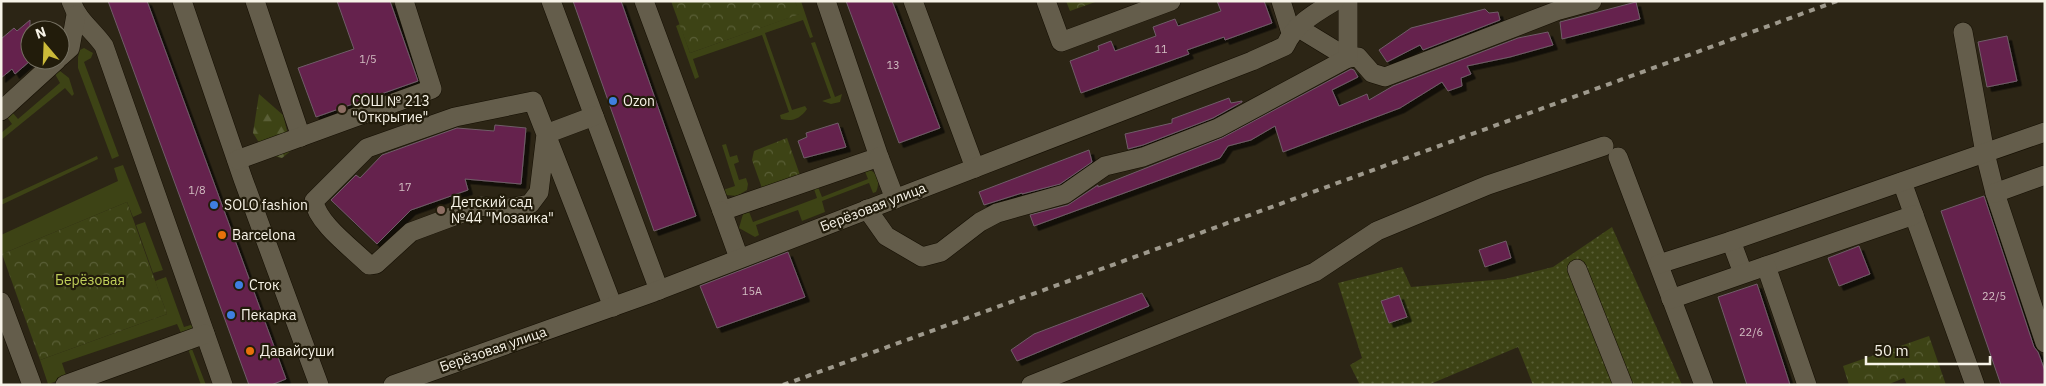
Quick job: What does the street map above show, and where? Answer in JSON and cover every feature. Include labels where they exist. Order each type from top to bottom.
[{"type":"street","points":[[182,1],[237,160],[319,385]]},
{"type":"street","points":[[255,1],[301,136]]},
{"type":"street","points":[[237,160],[432,89],[404,1]]},
{"type":"street","points":[[551,1],[659,290]]},
{"type":"street","points":[[644,1],[739,258]]},
{"type":"street","points":[[826,1],[895,199]]},
{"type":"street","points":[[913,1],[975,168]]},
{"type":"street","points":[[1046,1],[1061,42],[1171,1]]},
{"type":"street","points":[[1281,1],[1294,30],[1348,58]]},
{"type":"street","name":"Берёзовая улица","points":[[393,385],[659,290],[1252,61],[1286,46],[1294,30],[1315,13],[1335,1]]},
{"type":"street","points":[[1348,1],[1348,58]]},
{"type":"street","points":[[867,210],[886,236],[922,257],[941,252],[980,222],[997,212],[1065,194],[1106,166],[1143,157],[1218,128],[1348,58],[1358,57],[1372,73],[1385,77],[1559,10],[1592,1]]},
{"type":"street","points":[[70,48],[73,8]]},
{"type":"street","points":[[73,8],[104,46],[223,385]]},
{"type":"street","points":[[1963,32],[1985,152],[1995,193],[2045,343]]},
{"type":"street","points":[[1,111],[46,70]]},
{"type":"street","points":[[546,134],[539,192],[530,204],[504,208],[481,206],[412,232],[376,264],[369,265],[321,219],[315,209],[314,201],[367,148],[455,117],[533,101],[546,134],[613,307]]},
{"type":"street","points":[[546,134],[594,116]]},
{"type":"street","points":[[1659,264],[1731,241],[2045,132]]},
{"type":"street","points":[[1031,385],[1315,272],[1377,230],[1488,185],[1611,152],[1659,264],[1704,385]]},
{"type":"street","points":[[722,211],[879,157]]},
{"type":"street","points":[[1995,193],[2045,175]]},
{"type":"street","points":[[1902,182],[1975,385]]},
{"type":"street","points":[[1671,299],[1914,215]]},
{"type":"street","points":[[1731,241],[1743,273]]},
{"type":"street","points":[[1766,266],[1807,385]]},
{"type":"street","points":[[1577,270],[1623,385]]},
{"type":"street","points":[[1,302],[32,385]]},
{"type":"street","points":[[65,385],[205,334]]},
{"type":"green space","points":[[671,1],[795,1],[800,14],[690,53]]},
{"type":"green space","points":[[795,1],[801,1],[813,37],[810,38],[803,20],[765,33],[792,110],[805,106],[807,109],[802,115],[792,120],[781,119],[780,115],[789,112],[762,35],[693,59],[699,77],[695,79],[676,26],[680,24],[690,53],[799,14]]},
{"type":"green space","points":[[1066,1],[1098,1],[1070,11]]},
{"type":"green space","points":[[815,42],[835,97],[842,94],[840,102],[831,104],[822,101],[831,98],[811,43]]},
{"type":"green space","points":[[84,48],[93,53],[91,58],[84,62],[119,156],[112,159],[78,68],[80,50]]},
{"type":"green space","points":[[60,71],[69,78],[74,94],[72,96],[65,88],[1,140],[1,133],[12,124],[7,117],[12,112],[18,119],[60,83],[55,74]]},
{"type":"green space","points":[[259,94],[283,115],[292,150],[282,158],[266,154],[253,133]]},
{"type":"green space","points":[[787,138],[801,178],[763,191],[752,160],[754,151]]},
{"type":"green space","points":[[726,144],[730,157],[737,155],[739,162],[734,164],[739,180],[746,178],[748,184],[747,190],[737,196],[726,195],[723,190],[735,186],[722,145]]},
{"type":"green space","points":[[97,156],[98,159],[1,205],[1,200]]},
{"type":"green space","points":[[123,165],[142,213],[133,217],[127,202],[2,254],[1,235],[118,181],[114,168]]},
{"type":"green space","points":[[864,169],[872,171],[877,176],[876,192],[873,193],[869,183],[822,201],[825,212],[802,221],[798,210],[756,225],[759,235],[755,237],[739,228],[743,214],[748,209],[753,222],[817,198],[814,189],[818,187],[822,197],[868,179]]},
{"type":"green space","name":"Берёзовая","points":[[127,202],[167,314],[40,360],[2,254]]},
{"type":"green space","points":[[145,222],[163,270],[153,273],[136,225]]},
{"type":"green space","points":[[1612,227],[1682,385],[1533,385],[1518,347],[1428,385],[1360,385],[1350,365],[1362,358],[1338,283],[1402,267],[1411,287],[1505,279],[1553,267]]},
{"type":"green space","points":[[166,277],[184,327],[194,324],[194,328],[182,335],[177,324],[62,363],[67,378],[48,384],[40,360],[167,314],[155,281]]},
{"type":"green space","points":[[1929,336],[1946,385],[1907,385],[1904,378],[1887,385],[1849,385],[1843,366]]},
{"type":"green space","points":[[203,345],[192,349],[206,385],[201,385],[187,346]]},
{"type":"building","points":[[108,1],[147,1],[286,379],[271,385],[249,385]]},
{"type":"building","points":[[337,1],[390,1],[418,81],[316,117],[298,68],[354,49]]},
{"type":"building","points":[[573,1],[621,1],[696,216],[654,231]]},
{"type":"building","points":[[846,1],[892,1],[940,128],[899,143]]},
{"type":"building","points":[[1217,1],[1264,1],[1272,23],[1225,40],[1224,37],[1187,50],[1189,54],[1081,93],[1070,61],[1099,50],[1098,46],[1111,41],[1115,51],[1156,36],[1153,27],[1175,19],[1178,26],[1221,11]]},
{"type":"building","points":[[1636,2],[1640,19],[1562,39],[1560,22]]},
{"type":"building","points":[[1485,9],[1489,13],[1498,12],[1500,20],[1423,50],[1420,45],[1387,62],[1379,50],[1411,28]]},
{"type":"building","points":[[14,28],[17,31],[20,28],[20,70],[15,74],[12,69],[1,78],[1,39]]},
{"type":"building","points":[[1548,32],[1553,45],[1467,66],[1471,74],[1461,78],[1462,86],[1448,91],[1442,82],[1400,108],[1283,152],[1275,126],[1251,140],[1228,146],[1220,158],[1034,226],[1030,215],[1068,205],[1098,185],[1098,187],[1222,138],[1351,69],[1354,70],[1358,77],[1332,90],[1339,106],[1367,94],[1369,100],[1393,86],[1518,38]]},
{"type":"building","points":[[2007,36],[2017,81],[1987,87],[1978,42]]},
{"type":"building","points":[[1229,98],[1231,103],[1242,102],[1213,118],[1128,149],[1125,134],[1172,123],[1172,119]]},
{"type":"building","points":[[838,123],[846,147],[804,158],[798,141],[807,137],[806,133]]},
{"type":"building","points":[[495,125],[526,128],[521,184],[465,179],[468,190],[411,210],[377,244],[331,200],[356,175],[360,178],[382,155],[457,128],[494,131]]},
{"type":"building","points":[[1089,150],[1092,162],[1060,184],[984,205],[979,192]]},
{"type":"building","points":[[1984,196],[2034,347],[2038,352],[2045,371],[2045,385],[2001,385],[1941,211]]},
{"type":"building","points":[[1506,241],[1511,258],[1485,267],[1479,250]]},
{"type":"building","points":[[1859,246],[1870,274],[1839,286],[1828,258]]},
{"type":"building","points":[[788,252],[805,297],[717,328],[700,286]]},
{"type":"building","points":[[1757,284],[1790,385],[1747,385],[1718,297]]},
{"type":"building","points":[[1142,293],[1149,306],[1017,361],[1011,350],[1034,334]]},
{"type":"building","points":[[1399,295],[1407,317],[1389,323],[1381,301]]},
{"type":"railway","points":[[783,385],[1837,1]]},
{"type":"place","name":"Ozon","points":[[613,101]]},
{"type":"place","name":"СОШ № 213 \"Открытие\"","points":[[342,109]]},
{"type":"place","name":"SOLO fashion","points":[[214,205]]},
{"type":"place","name":"Детский сад №44 \"Мозаика\"","points":[[441,210]]},
{"type":"place","name":"Barcelona","points":[[222,235]]},
{"type":"place","name":"Сток","points":[[239,285]]},
{"type":"place","name":"Пекарка","points":[[231,315]]},
{"type":"place","name":"Давайсуши","points":[[250,351]]}]
